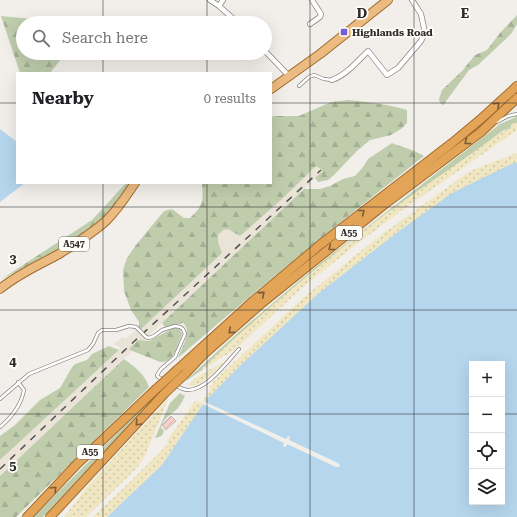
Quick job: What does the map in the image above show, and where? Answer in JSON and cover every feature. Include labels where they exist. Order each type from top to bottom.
[{"type":"highway","name":"A55","points":[[27,517],[78,464],[176,370],[253,302],[321,244],[452,143],[517,86]]},
{"type":"highway","name":"A55","points":[[50,517],[164,394],[203,356],[268,298],[385,204],[481,132],[517,98]]},
{"type":"main road","points":[[272,88],[290,77],[388,0]]},
{"type":"main road","name":"A547","points":[[0,289],[12,280],[59,254],[95,230],[106,221],[118,207],[134,184]]},
{"type":"street","points":[[210,0],[230,16]]},
{"type":"street","points":[[219,6],[223,0]]},
{"type":"street","points":[[310,24],[320,17],[321,14],[312,0]]},
{"type":"street","points":[[332,80],[338,78],[368,52],[387,74],[398,68],[425,33],[421,14],[412,0]]},
{"type":"street","points":[[272,58],[290,77]]},
{"type":"lane","points":[[299,86],[309,77],[314,75],[332,80]]},
{"type":"lane","points":[[481,132],[500,120],[517,114]]},
{"type":"lane","points":[[0,399],[29,374],[88,350],[93,344],[98,333],[102,330],[116,330],[130,326],[136,327],[149,338],[162,330],[175,326],[180,327],[185,334],[175,357],[157,374],[158,377],[186,390],[203,386],[240,349]]},
{"type":"lane","points":[[0,427],[11,418],[22,400],[24,390],[18,382]]},
{"type":"shaded area","points":[[316,166],[322,170],[322,172],[0,476],[0,460],[121,348],[113,344],[123,337],[125,339],[139,328],[141,329],[222,253],[218,242],[218,235],[223,230],[228,229],[240,236],[281,200]]},
{"type":"green space","points":[[517,15],[517,24],[511,34],[478,65],[469,70],[443,105],[440,103],[439,99],[442,90],[462,71],[475,55],[487,50]]},
{"type":"green space","points":[[1,16],[16,17],[16,60],[60,60],[51,72],[20,72]]},
{"type":"green space","points":[[348,100],[370,102],[400,108],[407,110],[407,123],[391,135],[370,140],[328,180],[318,182],[315,178],[322,172],[322,170],[316,166],[281,200],[240,236],[228,229],[223,230],[218,235],[218,242],[222,253],[141,329],[139,328],[139,322],[131,310],[124,291],[123,270],[127,258],[136,245],[164,211],[172,209],[184,218],[190,218],[198,210],[202,202],[202,184],[272,184],[272,116],[299,116],[331,102]]},
{"type":"green space","points":[[516,116],[517,123],[512,124],[510,129],[504,130],[370,226],[235,338],[202,370],[183,383],[242,329],[323,261],[500,124]]},
{"type":"green space","points":[[392,143],[424,156],[238,306],[178,358],[187,335],[186,326],[183,323],[165,327],[162,323],[304,189],[320,189],[330,186],[343,179],[355,176],[368,159]]},
{"type":"green space","points":[[125,184],[129,184],[113,208],[81,237],[0,280],[92,220]]},
{"type":"green space","points":[[175,327],[180,329],[182,334],[174,354],[168,360],[160,362],[130,350],[130,348],[137,341],[149,341]]},
{"type":"green space","points":[[109,346],[119,350],[0,460],[0,436],[15,425],[40,400],[60,388],[75,364],[87,360],[92,354]]},
{"type":"green space","points":[[124,359],[136,368],[149,387],[16,517],[0,517],[0,476]]},
{"type":"green space","points":[[164,387],[166,387],[43,517],[33,517]]},
{"type":"green space","points":[[180,393],[185,396],[182,402],[178,408],[168,416],[162,425],[161,428],[164,432],[162,435],[155,438],[170,403]]},
{"type":"sand","points":[[517,123],[517,130],[401,211],[353,247],[303,287],[237,348],[202,370],[263,313],[369,226],[504,130],[510,129],[512,124]]},
{"type":"sand","points":[[517,153],[517,191],[131,517],[93,517],[169,443],[167,441],[195,401],[201,403],[210,391],[210,387],[215,380],[303,298],[377,238],[470,171]]},
{"type":"sand","points":[[227,360],[203,381],[193,386],[188,385],[195,378]]},
{"type":"sand","points":[[168,399],[144,458],[136,469],[86,517],[64,517],[88,486]]},
{"type":"water","points":[[0,129],[16,141],[16,184],[24,184],[0,202]]},
{"type":"water","points":[[517,162],[517,517],[107,517],[162,465],[206,400],[242,364],[319,293],[398,232],[452,193]]},
{"type":"pier","points":[[203,401],[286,439],[288,436],[290,437],[289,440],[338,463],[340,466],[336,467],[287,444],[286,447],[283,446],[284,443],[201,403]]},
{"type":"building","points":[[171,416],[176,421],[166,430],[162,425]]},
{"type":"railway","points":[[0,469],[127,348],[321,170]]},
{"type":"place","name":"Highlands Road","points":[[344,32]]}]
